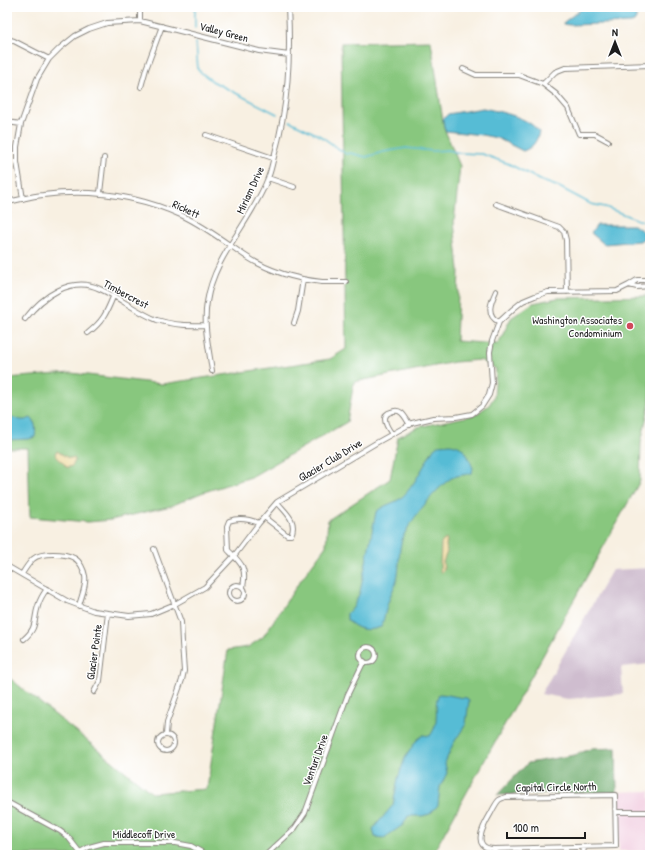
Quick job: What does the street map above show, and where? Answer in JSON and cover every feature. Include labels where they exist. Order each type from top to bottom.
[{"type":"street","points":[[140,7],[140,21]]},
{"type":"street","name":"Miriam Drive","points":[[212,371],[205,325],[206,304],[209,289],[216,270],[249,216],[268,178],[280,136],[285,112],[289,75],[288,7]]},
{"type":"street","name":"Valley Green","points":[[22,199],[17,162],[17,146],[21,124],[37,79],[48,59],[75,36],[89,29],[107,23],[140,21],[259,51],[289,55]]},
{"type":"street","points":[[141,87],[162,26]]},
{"type":"street","points":[[7,39],[48,59]]},
{"type":"street","points":[[543,84],[555,72],[565,68],[650,65]]},
{"type":"street","points":[[463,69],[476,75],[519,75],[543,84],[556,94],[568,108],[579,134],[595,134],[608,140]]},
{"type":"street","points":[[7,122],[21,124]]},
{"type":"street","points":[[206,135],[273,158]]},
{"type":"street","points":[[100,193],[104,158]]},
{"type":"street","points":[[268,178],[294,187]]},
{"type":"street","name":"Rickett","points":[[7,202],[42,195],[100,193],[128,198],[157,206],[183,216],[208,230],[248,257],[281,273],[322,282],[346,282]]},
{"type":"street","points":[[496,204],[559,227],[564,232],[566,240],[567,292]]},
{"type":"street","points":[[294,323],[298,311],[303,279]]},
{"type":"street","name":"Glacier Club Drive","points":[[7,566],[67,601],[94,611],[129,616],[151,614],[175,604],[205,587],[234,556],[259,523],[278,502],[392,434],[410,425],[433,418],[456,417],[472,414],[482,406],[489,396],[492,382],[490,352],[492,341],[499,322],[523,301],[548,292],[617,291],[637,280],[650,280],[650,286],[637,287],[629,285]]},
{"type":"street","name":"Timbercrest","points":[[24,319],[47,295],[63,288],[82,285],[99,288],[157,320],[171,324],[190,326],[205,325]]},
{"type":"street","points":[[496,291],[492,300],[491,314],[494,320],[499,322]]},
{"type":"street","points":[[88,333],[99,324],[107,313],[113,297]]},
{"type":"street","points":[[392,434],[385,422],[385,418],[387,414],[392,411],[398,410],[404,414],[410,425]]},
{"type":"street","points":[[264,517],[287,535],[291,535],[294,524],[278,502]]},
{"type":"street","points":[[243,587],[235,585],[231,588],[229,593],[230,598],[238,601],[243,599],[245,594],[243,587],[245,576],[241,564],[228,550],[227,526],[229,521],[234,519],[244,519],[259,523]]},
{"type":"street","points":[[154,549],[181,622],[184,671],[167,722],[166,735]]},
{"type":"street","points":[[22,574],[32,559],[41,554],[55,554],[75,558],[82,567],[86,577],[84,589],[78,606]]},
{"type":"street","points":[[24,639],[32,632],[39,603],[47,589]]},
{"type":"street","name":"Glacier Pointe","points":[[94,692],[100,681],[108,613]]},
{"type":"street","name":"Venturi Drive","points":[[266,855],[295,828],[305,813],[348,694],[364,661]]},
{"type":"street","points":[[166,735],[171,736],[174,743],[170,750],[164,751],[160,748],[158,741],[161,736],[166,735]]},
{"type":"street","name":"Capital Circle North","points":[[584,847],[488,849],[481,843],[480,836],[489,816],[500,799],[505,797],[615,795],[616,812]]},
{"type":"street","points":[[7,802],[60,831],[68,837],[81,853]]},
{"type":"street","points":[[583,855],[584,847],[616,846],[616,812],[650,812]]},
{"type":"street","name":"Middlecoff Drive","points":[[81,853],[89,847],[104,843],[175,843],[191,846],[207,855]]},
{"type":"shaded area","points":[[650,568],[650,664],[621,667],[623,694],[568,699],[541,694],[612,570]]},
{"type":"shaded area","points":[[650,791],[650,851],[619,851],[617,792]]},
{"type":"green space","points":[[431,41],[444,128],[460,166],[454,222],[459,270],[456,341],[498,344],[511,318],[533,303],[557,298],[650,296],[650,403],[641,442],[640,481],[432,855],[7,855],[7,676],[152,793],[207,789],[228,650],[248,647],[263,637],[300,581],[326,546],[328,520],[390,479],[398,437],[418,427],[475,415],[489,405],[494,397],[496,369],[480,360],[455,362],[354,382],[347,422],[251,477],[201,493],[171,506],[111,520],[88,522],[30,517],[28,448],[7,448],[7,378],[71,373],[162,384],[330,359],[346,349],[341,43]]},
{"type":"green space","points":[[616,748],[617,792],[497,795],[528,763],[575,755],[590,749]]},
{"type":"sand","points":[[57,451],[68,458],[74,458],[74,463],[70,467],[66,467],[56,455],[55,453]]},
{"type":"sand","points":[[446,539],[447,552],[443,562],[444,570],[441,573],[441,543]]},
{"type":"water","points":[[584,7],[636,7],[636,19],[631,23],[563,24]]},
{"type":"water","points":[[483,108],[498,111],[529,122],[539,132],[537,139],[529,148],[523,151],[497,138],[446,131],[444,128],[443,119],[448,114]]},
{"type":"water","points":[[597,225],[634,225],[644,232],[644,238],[640,241],[604,244],[591,233]]},
{"type":"water","points":[[7,415],[21,420],[31,418],[35,426],[35,437],[29,439],[7,440]]},
{"type":"water","points":[[450,444],[463,449],[473,468],[472,473],[456,476],[440,487],[409,525],[402,540],[396,583],[381,627],[367,630],[355,626],[347,620],[347,613],[353,608],[360,592],[376,512],[398,500],[406,493],[415,481],[434,448],[438,445]]},
{"type":"water","points":[[439,694],[467,698],[469,701],[466,724],[453,744],[445,763],[447,773],[440,787],[438,805],[430,814],[422,816],[408,816],[403,825],[384,838],[375,837],[373,829],[393,805],[398,778],[405,758],[416,741],[423,735],[430,736],[434,730],[436,704]]},
{"type":"waterway","points":[[195,7],[195,28]]},
{"type":"waterway","points":[[196,43],[198,70],[212,81],[277,114]]},
{"type":"waterway","points":[[290,121],[322,137],[346,154],[350,153],[366,157],[406,148],[433,151],[448,150],[460,153],[482,154],[509,164],[542,181],[559,187],[591,204],[605,207],[638,220],[650,222]]},
{"type":"place","name":"Washington Associates Condominium","points":[[630,326]]}]
